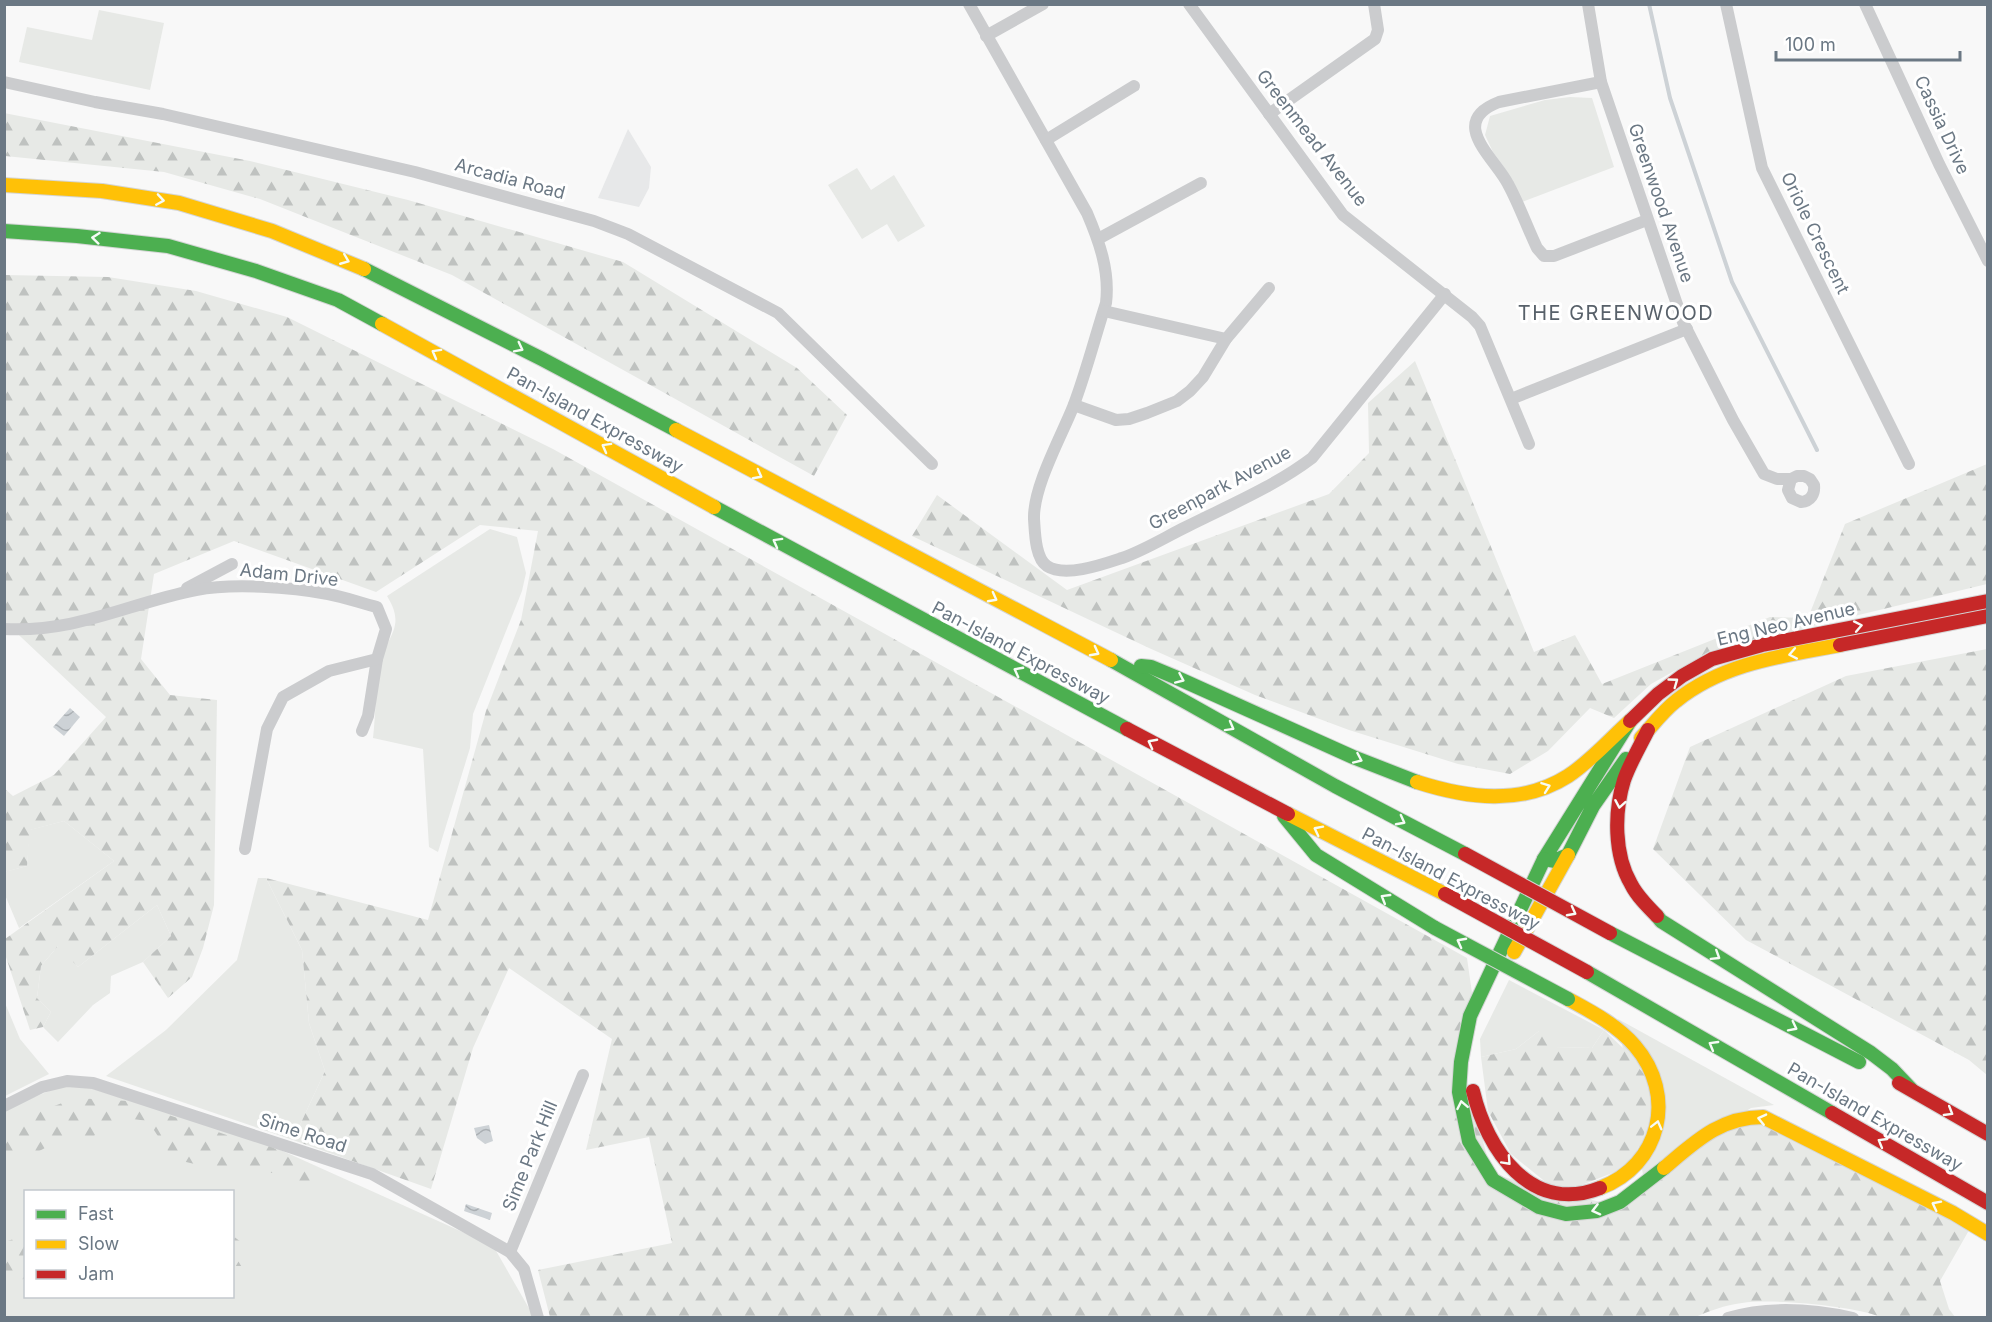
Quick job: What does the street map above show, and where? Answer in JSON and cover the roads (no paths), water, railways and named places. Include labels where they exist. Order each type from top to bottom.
[{"type":"main road","points":[[33,173],[102,190]]},
{"type":"main road","name":"Pan-Island Expressway","points":[[4,185],[102,190],[179,203],[272,231],[356,265],[542,359],[1124,667],[1335,786],[1911,1089],[1988,1134]]},
{"type":"main road","name":"Pan-Island Expressway","points":[[7,232],[168,246],[256,271],[338,300],[828,570],[1278,809],[1445,894],[1587,972],[1988,1203]]},
{"type":"main road","name":"Eng Neo Avenue","points":[[1988,601],[1762,645],[1712,659],[1682,676],[1658,694],[1630,721],[1544,859],[1470,1016],[1461,1062],[1459,1092],[1469,1141],[1493,1180],[1539,1207],[1566,1214],[1597,1211],[1620,1202],[1707,1132],[1747,1117],[1763,1117],[1988,1234]]},
{"type":"main road","name":"Eng Neo Avenue","points":[[1278,809],[1316,855],[1435,928],[1568,999],[1600,1018],[1627,1037],[1640,1052],[1657,1082],[1660,1107],[1654,1136],[1636,1168],[1620,1180],[1602,1189],[1578,1195],[1554,1193],[1536,1187],[1518,1173],[1500,1154],[1477,1111],[1469,1060],[1472,1040],[1503,972],[1568,855],[1593,806],[1648,730],[1675,701],[1722,672],[1766,659],[1988,616]]},
{"type":"main road","points":[[1124,667],[1150,667],[1370,764],[1440,789],[1469,795],[1512,795],[1531,792],[1557,782],[1591,756],[1630,721]]},
{"type":"main road","points":[[1648,730],[1624,781],[1618,814],[1620,846],[1627,877],[1641,900],[1661,921],[1871,1053],[1892,1069],[1911,1089]]},
{"type":"main road","points":[[1544,859],[1554,861],[1568,855]]},
{"type":"street","points":[[969,4],[1087,213],[1102,249],[1107,293],[1104,311],[1074,405],[1116,420],[1147,413],[1177,401],[1203,377],[1226,339],[1269,288]]},
{"type":"street","points":[[986,36],[1043,4]]},
{"type":"street","points":[[1269,114],[1375,39],[1378,30],[1374,4]]},
{"type":"street","name":"Greenwood Avenue","points":[[1588,4],[1601,82],[1647,220],[1687,329],[1733,420],[1764,474],[1777,479],[1791,479]]},
{"type":"street","name":"Oriole Crescent","points":[[1726,4],[1762,168],[1909,464]]},
{"type":"street","name":"Cassia Drive","points":[[1865,4],[1939,164],[1988,261]]},
{"type":"street","name":"Greenmead Avenue","points":[[1195,7],[1269,114],[1343,214],[1472,316],[1480,326],[1528,444]]},
{"type":"street","name":"Arcadia Road","points":[[4,82],[163,114],[415,172],[594,221],[628,234],[778,313],[932,464]]},
{"type":"street","points":[[1601,82],[1488,106],[1480,112],[1477,119],[1479,143],[1508,183],[1537,248],[1544,256],[1554,256],[1647,220]]},
{"type":"street","points":[[1046,140],[1134,86]]},
{"type":"street","points":[[1098,239],[1201,183]]},
{"type":"street","name":"Greenpark Avenue","points":[[1074,405],[1045,474],[1034,516],[1036,542],[1046,565],[1055,570],[1077,570],[1124,558],[1248,496],[1302,466],[1312,458],[1445,294]]},
{"type":"street","points":[[1104,311],[1226,339]]},
{"type":"street","points":[[1511,399],[1687,329]]},
{"type":"street","name":"Adam Drive","points":[[170,596],[232,564]]},
{"type":"street","name":"Adam Drive","points":[[4,629],[53,628],[90,621],[198,589],[269,588],[328,594],[376,607],[386,629],[377,659]]},
{"type":"street","points":[[245,849],[267,729],[283,697],[329,671],[377,659],[368,716],[362,731]]},
{"type":"street","name":"Sime Park Hill","points":[[510,1252],[583,1075]]},
{"type":"street","name":"Sime Road","points":[[4,1106],[42,1087],[67,1081],[93,1083],[372,1174],[510,1252],[524,1269],[538,1317]]},
{"type":"street","points":[[1728,1317],[1774,1309],[1834,1313],[1853,1317]]},
{"type":"water","points":[[70,708],[80,717],[64,736],[53,727]]},
{"type":"water","points":[[489,1125],[493,1141],[485,1144],[477,1138],[474,1128]]},
{"type":"water","points":[[466,1204],[492,1213],[490,1220],[464,1211]]},
{"type":"waterway","points":[[1649,4],[1670,98],[1732,282],[1817,450]]},
{"type":"district","name":"THE GREENWOOD","points":[[1616,313]]}]
